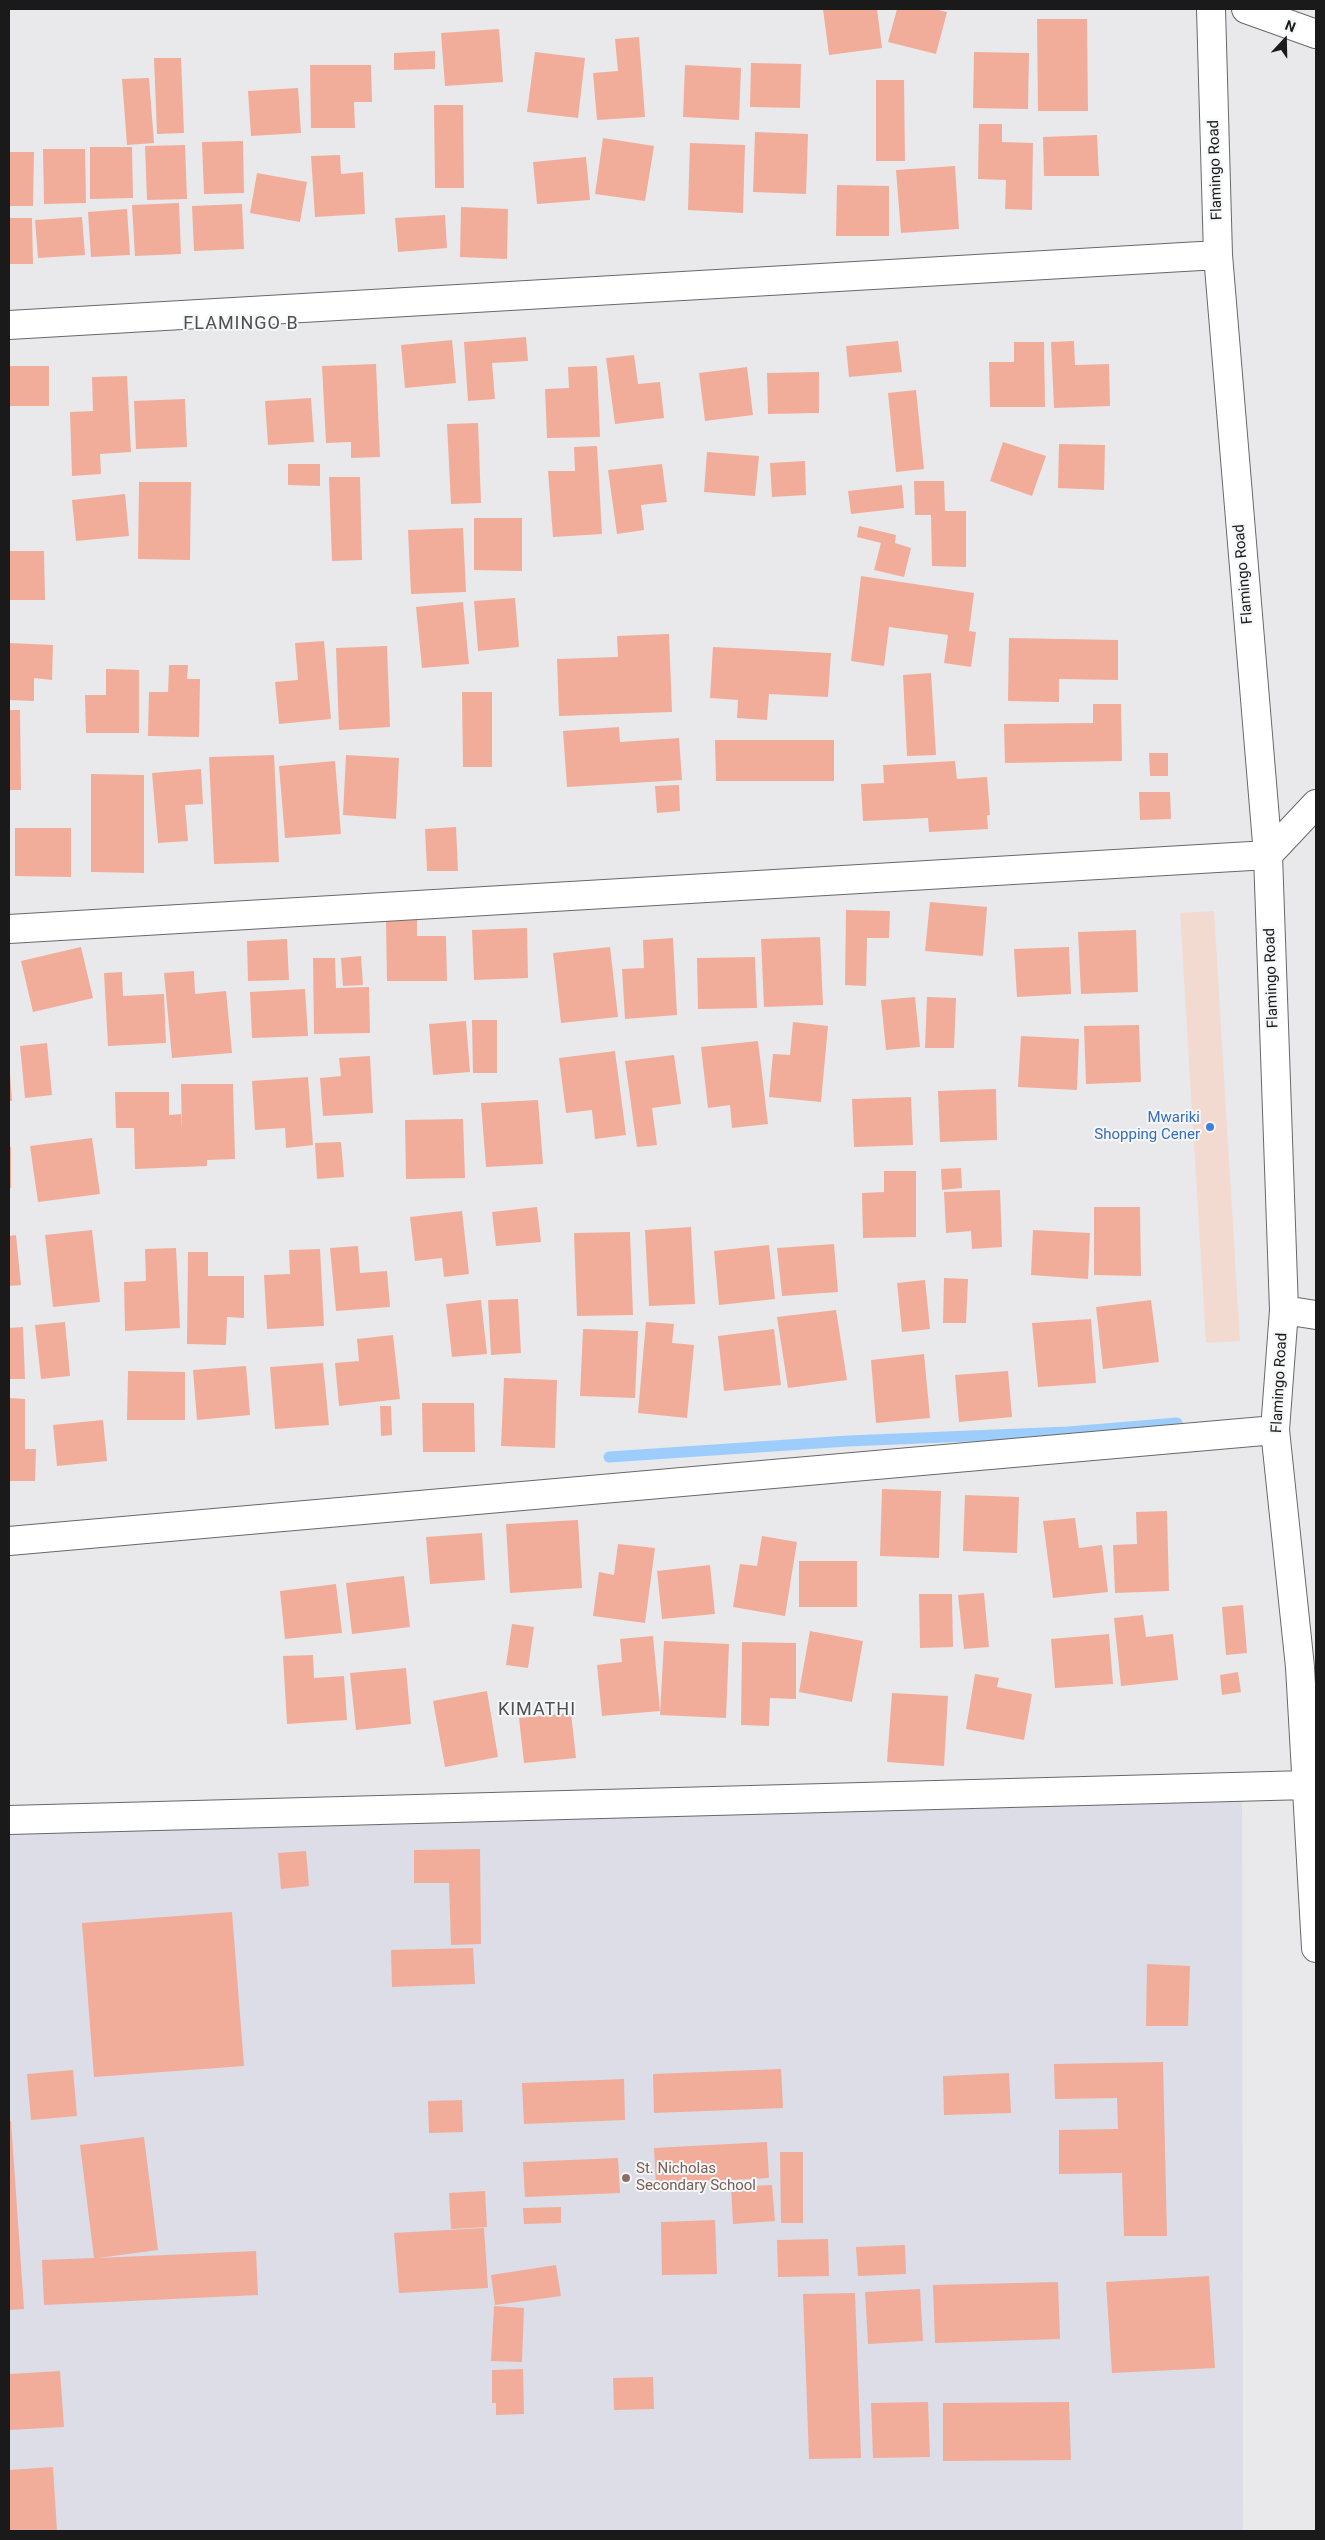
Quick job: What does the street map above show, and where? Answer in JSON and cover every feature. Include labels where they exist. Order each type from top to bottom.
[{"type":"street","name":"Flamingo Road","points":[[1211,9],[1218,255],[1268,856],[1284,1310],[1275,1430],[1308,1669],[1307,1785],[1316,1948]]},
{"type":"street","points":[[1246,9],[1316,34]]},
{"type":"street","points":[[9,325],[1218,255]]},
{"type":"street","points":[[9,929],[1268,856],[1316,804]]},
{"type":"street","points":[[1284,1310],[1316,1316]]},
{"type":"street","points":[[9,1542],[1275,1430]]},
{"type":"street","points":[[9,1820],[1307,1785]]},
{"type":"shaded area","name":"Mwariki Shopping Cener","points":[[1214,911],[1240,1341],[1206,1343],[1180,913]]},
{"type":"shaded area","name":"St. Nicholas Secondary School","points":[[1242,1795],[1243,2531],[9,2531],[9,1825]]},
{"type":"building","points":[[823,9],[877,9],[882,48],[829,55]]},
{"type":"building","points":[[897,9],[933,9],[947,12],[936,54],[888,42]]},
{"type":"building","points":[[1037,19],[1087,19],[1088,111],[1038,111]]},
{"type":"building","points":[[499,29],[503,82],[445,86],[441,33]]},
{"type":"building","points":[[639,37],[645,117],[597,120],[593,73],[618,71],[615,39]]},
{"type":"building","points":[[435,51],[435,69],[394,70],[394,53]]},
{"type":"building","points":[[535,52],[585,58],[578,118],[527,112]]},
{"type":"building","points":[[974,52],[1029,53],[1028,109],[973,108]]},
{"type":"building","points":[[154,58],[181,58],[184,133],[157,134]]},
{"type":"building","points":[[751,63],[801,64],[800,108],[750,107]]},
{"type":"building","points":[[310,65],[371,65],[372,102],[354,102],[355,128],[311,128]]},
{"type":"building","points":[[685,65],[741,68],[739,120],[683,117]]},
{"type":"building","points":[[149,78],[154,143],[127,145],[122,79]]},
{"type":"building","points":[[876,80],[904,80],[905,161],[876,161]]},
{"type":"building","points":[[298,88],[301,133],[251,136],[248,91]]},
{"type":"building","points":[[434,105],[463,105],[464,188],[435,188]]},
{"type":"building","points":[[979,124],[1002,124],[1002,142],[1033,143],[1032,210],[1005,209],[1006,180],[978,179]]},
{"type":"building","points":[[755,132],[808,134],[806,194],[753,192]]},
{"type":"building","points":[[1097,135],[1099,176],[1044,176],[1043,137]]},
{"type":"building","points":[[603,138],[654,146],[645,201],[595,194]]},
{"type":"building","points":[[243,141],[244,193],[204,194],[202,142]]},
{"type":"building","points":[[690,143],[745,145],[743,213],[688,210]]},
{"type":"building","points":[[185,145],[187,199],[147,200],[145,146]]},
{"type":"building","points":[[90,147],[132,147],[133,198],[90,199]]},
{"type":"building","points":[[43,149],[85,149],[86,203],[44,204]]},
{"type":"building","points":[[9,152],[34,152],[33,206],[9,206]]},
{"type":"building","points":[[340,155],[341,174],[363,172],[365,214],[315,217],[311,156]]},
{"type":"building","points":[[586,157],[590,200],[537,204],[533,162]]},
{"type":"building","points":[[955,166],[959,229],[901,233],[896,170]]},
{"type":"building","points":[[257,173],[307,182],[300,222],[250,213]]},
{"type":"building","points":[[837,185],[889,186],[889,236],[836,236]]},
{"type":"building","points":[[179,203],[181,254],[135,256],[132,205]]},
{"type":"building","points":[[242,204],[244,249],[194,251],[192,206]]},
{"type":"building","points":[[461,207],[508,209],[507,259],[460,257]]},
{"type":"building","points":[[127,209],[130,255],[91,257],[88,212]]},
{"type":"building","points":[[445,215],[447,248],[398,252],[395,218]]},
{"type":"building","points":[[82,217],[85,255],[38,258],[35,220]]},
{"type":"building","points":[[9,218],[32,218],[33,264],[9,264]]},
{"type":"building","points":[[526,337],[528,361],[492,363],[495,399],[468,401],[464,342]]},
{"type":"building","points":[[452,340],[456,383],[405,388],[401,345]]},
{"type":"building","points":[[898,341],[902,372],[849,377],[846,346]]},
{"type":"building","points":[[1074,341],[1075,365],[1109,364],[1110,406],[1054,408],[1051,342]]},
{"type":"building","points":[[1014,342],[1044,342],[1045,407],[990,407],[989,362],[1014,362]]},
{"type":"building","points":[[634,355],[638,384],[660,382],[664,418],[615,424],[606,358]]},
{"type":"building","points":[[376,364],[380,457],[351,458],[351,442],[326,443],[322,366]]},
{"type":"building","points":[[9,366],[49,366],[49,406],[9,406]]},
{"type":"building","points":[[597,366],[600,437],[547,438],[545,389],[569,388],[568,367]]},
{"type":"building","points":[[747,367],[753,415],[705,421],[699,373]]},
{"type":"building","points":[[819,372],[819,413],[768,414],[767,373]]},
{"type":"building","points":[[127,376],[131,452],[100,454],[101,474],[72,476],[70,412],[93,411],[92,377]]},
{"type":"building","points":[[916,390],[924,469],[896,472],[888,393]]},
{"type":"building","points":[[311,398],[314,442],[268,445],[265,401]]},
{"type":"building","points":[[185,399],[187,447],[136,449],[134,401]]},
{"type":"building","points":[[478,423],[481,503],[451,504],[447,424]]},
{"type":"building","points":[[1003,442],[1046,456],[1032,496],[990,481]]},
{"type":"building","points":[[1059,444],[1105,445],[1104,490],[1058,488]]},
{"type":"building","points":[[597,446],[602,534],[553,537],[548,471],[575,471],[574,447]]},
{"type":"building","points":[[707,452],[759,456],[755,496],[704,492]]},
{"type":"building","points":[[805,461],[806,495],[772,497],[770,463]]},
{"type":"building","points":[[288,464],[320,464],[320,486],[288,485]]},
{"type":"building","points":[[662,464],[667,502],[641,505],[644,530],[617,534],[608,470]]},
{"type":"building","points":[[329,477],[360,477],[362,560],[332,561]]},
{"type":"building","points":[[914,481],[944,481],[945,511],[966,511],[966,567],[932,566],[931,515],[915,515]]},
{"type":"building","points":[[139,482],[191,482],[190,560],[138,559]]},
{"type":"building","points":[[902,485],[904,508],[851,514],[848,491]]},
{"type":"building","points":[[125,494],[129,536],[76,541],[72,500]]},
{"type":"building","points":[[474,518],[522,518],[522,571],[474,570]]},
{"type":"building","points":[[859,526],[896,535],[895,543],[911,548],[904,577],[874,570],[881,543],[857,537]]},
{"type":"building","points":[[463,528],[466,592],[411,594],[408,530]]},
{"type":"building","points":[[9,551],[44,551],[45,600],[9,600]]},
{"type":"building","points":[[861,576],[974,593],[969,631],[976,632],[971,667],[944,663],[948,635],[889,627],[884,666],[851,661]]},
{"type":"building","points":[[515,598],[519,647],[478,651],[474,601]]},
{"type":"building","points":[[463,602],[469,664],[422,668],[416,607]]},
{"type":"building","points":[[669,634],[672,712],[559,716],[557,659],[618,657],[617,636]]},
{"type":"building","points":[[1009,638],[1118,640],[1118,680],[1059,679],[1059,702],[1008,701]]},
{"type":"building","points":[[324,641],[331,719],[279,724],[275,682],[298,680],[295,643]]},
{"type":"building","points":[[9,643],[53,645],[52,680],[34,678],[34,701],[9,700]]},
{"type":"building","points":[[387,646],[390,727],[339,730],[336,648]]},
{"type":"building","points":[[713,647],[831,653],[828,697],[769,694],[767,720],[737,718],[738,700],[710,698]]},
{"type":"building","points":[[169,665],[188,665],[187,679],[200,679],[199,737],[148,736],[149,692],[168,692]]},
{"type":"building","points":[[106,669],[139,670],[139,733],[86,733],[85,695],[106,695]]},
{"type":"building","points":[[931,673],[936,755],[907,756],[903,675]]},
{"type":"building","points":[[462,692],[492,692],[492,767],[463,767]]},
{"type":"building","points":[[1093,704],[1121,704],[1122,761],[1005,763],[1004,724],[1093,723]]},
{"type":"building","points":[[9,710],[20,710],[21,790],[9,790]]},
{"type":"building","points":[[619,727],[620,742],[679,738],[682,780],[567,787],[563,731]]},
{"type":"building","points":[[715,740],[834,740],[834,781],[716,781]]},
{"type":"building","points":[[1149,753],[1168,753],[1168,776],[1150,776]]},
{"type":"building","points":[[274,755],[279,862],[214,864],[209,757]]},
{"type":"building","points":[[346,755],[399,758],[396,819],[343,815]]},
{"type":"building","points":[[335,761],[341,834],[285,838],[279,766]]},
{"type":"building","points":[[955,761],[957,779],[987,777],[990,815],[987,815],[988,829],[929,832],[928,818],[863,821],[861,784],[884,783],[883,765]]},
{"type":"building","points":[[201,769],[203,804],[185,805],[188,841],[158,843],[152,773]]},
{"type":"building","points":[[91,774],[144,775],[144,873],[91,872]]},
{"type":"building","points":[[679,785],[680,811],[657,813],[655,786]]},
{"type":"building","points":[[1139,792],[1170,792],[1171,819],[1140,820]]},
{"type":"building","points":[[456,827],[458,871],[427,871],[425,829]]},
{"type":"building","points":[[15,828],[71,828],[71,877],[15,876]]},
{"type":"building","points":[[930,902],[987,907],[983,956],[925,951]]},
{"type":"building","points":[[846,910],[890,911],[889,938],[867,938],[866,986],[845,985]]},
{"type":"building","points":[[417,920],[417,936],[446,936],[447,981],[387,981],[386,921]]},
{"type":"building","points":[[527,928],[528,978],[474,980],[472,930]]},
{"type":"building","points":[[1136,930],[1138,992],[1081,994],[1078,932]]},
{"type":"building","points":[[820,937],[823,1005],[764,1007],[761,939]]},
{"type":"building","points":[[673,938],[677,1015],[625,1019],[622,969],[644,968],[643,940]]},
{"type":"building","points":[[287,939],[289,980],[248,981],[247,941]]},
{"type":"building","points":[[81,947],[93,998],[33,1012],[21,961]]},
{"type":"building","points":[[610,947],[618,1017],[561,1023],[553,953]]},
{"type":"building","points":[[1069,947],[1071,994],[1017,997],[1014,949]]},
{"type":"building","points":[[361,956],[363,985],[343,986],[341,958]]},
{"type":"building","points":[[755,957],[757,1008],[698,1009],[697,958]]},
{"type":"building","points":[[313,958],[335,958],[336,988],[369,987],[370,1033],[314,1034]]},
{"type":"building","points":[[194,971],[195,994],[226,991],[232,1053],[172,1058],[164,973]]},
{"type":"building","points":[[122,972],[123,996],[164,994],[166,1043],[108,1046],[104,973]]},
{"type":"building","points":[[305,989],[308,1036],[252,1038],[250,992]]},
{"type":"building","points":[[915,997],[920,1047],[886,1050],[881,1000]]},
{"type":"building","points":[[927,997],[956,998],[954,1048],[925,1048]]},
{"type":"building","points":[[472,1020],[497,1020],[497,1073],[473,1073]]},
{"type":"building","points":[[466,1021],[470,1072],[433,1075],[429,1024]]},
{"type":"building","points":[[793,1022],[828,1026],[821,1102],[769,1097],[773,1054],[790,1055]]},
{"type":"building","points":[[1139,1025],[1141,1082],[1086,1084],[1084,1026]]},
{"type":"building","points":[[1021,1036],[1079,1039],[1077,1090],[1018,1087]]},
{"type":"building","points":[[758,1041],[768,1124],[732,1128],[730,1105],[708,1108],[701,1047]]},
{"type":"building","points":[[47,1043],[52,1095],[25,1098],[20,1046]]},
{"type":"building","points":[[615,1051],[626,1135],[595,1139],[592,1110],[566,1113],[559,1058]]},
{"type":"building","points":[[674,1055],[681,1104],[652,1108],[657,1145],[637,1147],[625,1061]]},
{"type":"building","points":[[370,1056],[373,1113],[323,1116],[320,1078],[341,1076],[339,1058]]},
{"type":"building","points":[[10,1074],[12,1101],[9,1101]]},
{"type":"building","points":[[308,1077],[313,1145],[286,1148],[285,1128],[255,1130],[252,1081]]},
{"type":"building","points":[[181,1084],[233,1084],[235,1159],[207,1160],[207,1166],[135,1169],[134,1128],[116,1128],[115,1092],[169,1092],[169,1115],[181,1114],[182,1132]]},
{"type":"building","points":[[996,1089],[997,1140],[940,1142],[938,1091]]},
{"type":"building","points":[[911,1097],[913,1145],[854,1147],[852,1099]]},
{"type":"building","points":[[538,1100],[543,1164],[486,1167],[481,1103]]},
{"type":"building","points":[[463,1119],[465,1178],[406,1179],[405,1120]]},
{"type":"building","points":[[92,1138],[100,1194],[38,1202],[30,1146]]},
{"type":"building","points":[[341,1142],[344,1177],[317,1179],[315,1143]]},
{"type":"building","points":[[9,1147],[11,1147],[11,1188],[9,1188]]},
{"type":"building","points":[[961,1168],[962,1188],[942,1190],[941,1169]]},
{"type":"building","points":[[884,1171],[916,1171],[916,1237],[863,1238],[862,1193],[884,1192]]},
{"type":"building","points":[[1000,1190],[1002,1247],[972,1249],[971,1231],[946,1233],[944,1192]]},
{"type":"building","points":[[537,1207],[541,1242],[496,1246],[492,1212]]},
{"type":"building","points":[[1094,1207],[1140,1207],[1141,1276],[1094,1275]]},
{"type":"building","points":[[462,1211],[469,1274],[444,1277],[442,1258],[415,1261],[410,1217]]},
{"type":"building","points":[[691,1227],[695,1304],[649,1306],[645,1230]]},
{"type":"building","points":[[92,1230],[100,1302],[53,1307],[45,1235]]},
{"type":"building","points":[[1033,1230],[1090,1233],[1088,1279],[1031,1275]]},
{"type":"building","points":[[630,1232],[633,1315],[577,1316],[574,1233]]},
{"type":"building","points":[[16,1235],[21,1285],[9,1286],[9,1236]]},
{"type":"building","points":[[834,1244],[838,1292],[782,1296],[777,1248]]},
{"type":"building","points":[[769,1245],[775,1299],[719,1305],[714,1251]]},
{"type":"building","points":[[358,1246],[360,1273],[387,1271],[390,1307],[336,1311],[330,1248]]},
{"type":"building","points":[[176,1248],[180,1328],[125,1331],[124,1282],[146,1281],[145,1249]]},
{"type":"building","points":[[320,1249],[324,1326],[267,1329],[264,1275],[290,1274],[289,1250]]},
{"type":"building","points":[[188,1252],[208,1252],[208,1276],[244,1276],[244,1318],[227,1317],[226,1345],[187,1344]]},
{"type":"building","points":[[944,1278],[968,1279],[966,1323],[943,1323]]},
{"type":"building","points":[[925,1280],[930,1329],[902,1332],[897,1283]]},
{"type":"building","points":[[518,1299],[521,1353],[491,1355],[488,1300]]},
{"type":"building","points":[[481,1300],[487,1354],[452,1357],[446,1304]]},
{"type":"building","points":[[1151,1300],[1159,1362],[1103,1369],[1096,1307]]},
{"type":"building","points":[[836,1310],[847,1380],[788,1388],[777,1317]]},
{"type":"building","points":[[1091,1319],[1096,1383],[1038,1387],[1032,1323]]},
{"type":"building","points":[[65,1322],[70,1376],[41,1379],[35,1325]]},
{"type":"building","points":[[646,1322],[674,1324],[672,1343],[694,1345],[687,1418],[638,1413]]},
{"type":"building","points":[[23,1327],[25,1379],[9,1379],[9,1328]]},
{"type":"building","points":[[583,1329],[638,1331],[635,1398],[580,1396]]},
{"type":"building","points":[[774,1329],[781,1385],[724,1391],[718,1336]]},
{"type":"building","points":[[393,1335],[400,1399],[339,1406],[335,1363],[359,1361],[357,1339]]},
{"type":"building","points":[[924,1354],[930,1418],[876,1423],[871,1360]]},
{"type":"building","points":[[323,1363],[329,1425],[275,1429],[270,1367]]},
{"type":"building","points":[[246,1366],[250,1415],[197,1420],[193,1370]]},
{"type":"building","points":[[128,1371],[185,1372],[185,1420],[127,1420]]},
{"type":"building","points":[[1008,1371],[1012,1417],[959,1422],[955,1375]]},
{"type":"building","points":[[504,1378],[557,1380],[555,1448],[501,1446]]},
{"type":"building","points":[[9,1398],[25,1399],[25,1449],[36,1449],[35,1481],[9,1481]]},
{"type":"building","points":[[422,1403],[474,1403],[475,1452],[423,1452]]},
{"type":"building","points":[[380,1406],[391,1406],[392,1435],[381,1436]]},
{"type":"building","points":[[103,1420],[107,1461],[57,1466],[53,1425]]},
{"type":"building","points":[[882,1489],[941,1491],[939,1558],[880,1556]]},
{"type":"building","points":[[965,1495],[1019,1497],[1017,1553],[963,1551]]},
{"type":"building","points":[[1167,1511],[1169,1591],[1115,1593],[1113,1545],[1137,1544],[1136,1512]]},
{"type":"building","points":[[1075,1518],[1079,1548],[1102,1545],[1108,1592],[1053,1598],[1043,1521]]},
{"type":"building","points":[[578,1520],[582,1588],[510,1593],[506,1524]]},
{"type":"building","points":[[482,1533],[485,1580],[430,1584],[426,1537]]},
{"type":"building","points":[[762,1536],[797,1542],[785,1616],[733,1607],[740,1564],[757,1566]]},
{"type":"building","points":[[618,1544],[655,1548],[645,1623],[593,1616],[599,1572],[614,1575]]},
{"type":"building","points":[[799,1561],[857,1561],[857,1607],[799,1607]]},
{"type":"building","points":[[710,1565],[715,1614],[662,1619],[657,1571]]},
{"type":"building","points":[[404,1576],[410,1627],[352,1634],[346,1583]]},
{"type":"building","points":[[336,1584],[342,1633],[285,1639],[280,1591]]},
{"type":"building","points":[[984,1593],[989,1647],[964,1649],[958,1595]]},
{"type":"building","points":[[919,1594],[952,1594],[953,1647],[920,1648]]},
{"type":"building","points":[[1243,1605],[1247,1653],[1226,1655],[1222,1607]]},
{"type":"building","points":[[1143,1615],[1146,1637],[1173,1634],[1178,1680],[1121,1686],[1114,1618]]},
{"type":"building","points":[[512,1624],[534,1627],[528,1668],[506,1665]]},
{"type":"building","points":[[810,1631],[863,1641],[852,1702],[799,1692]]},
{"type":"building","points":[[1109,1634],[1113,1684],[1055,1688],[1051,1639]]},
{"type":"building","points":[[653,1636],[660,1711],[602,1716],[597,1665],[622,1662],[620,1639]]},
{"type":"building","points":[[664,1641],[729,1644],[726,1718],[660,1715]]},
{"type":"building","points":[[742,1642],[796,1643],[796,1699],[770,1698],[769,1726],[741,1725]]},
{"type":"building","points":[[313,1655],[314,1678],[344,1676],[347,1720],[287,1724],[283,1656]]},
{"type":"building","points":[[406,1668],[411,1724],[356,1730],[350,1673]]},
{"type":"building","points":[[1238,1672],[1241,1692],[1222,1695],[1220,1675]]},
{"type":"building","points":[[975,1674],[999,1678],[997,1687],[1032,1694],[1024,1740],[966,1729]]},
{"type":"building","points":[[487,1691],[498,1757],[445,1767],[433,1701]]},
{"type":"building","points":[[892,1693],[948,1696],[944,1766],[887,1762]]},
{"type":"building","points":[[571,1713],[576,1758],[524,1763],[519,1718]]},
{"type":"building","points":[[480,1849],[481,1944],[451,1945],[449,1883],[414,1883],[414,1850]]},
{"type":"building","points":[[306,1851],[309,1886],[281,1889],[278,1853]]},
{"type":"building","points":[[232,1912],[244,2066],[94,2077],[82,1923]]},
{"type":"building","points":[[473,1948],[475,1984],[392,1987],[391,1950]]},
{"type":"building","points":[[1147,1964],[1190,1966],[1188,2026],[1146,2026]]},
{"type":"building","points":[[1163,2062],[1167,2236],[1124,2236],[1122,2173],[1059,2174],[1059,2130],[1118,2129],[1117,2098],[1055,2099],[1054,2064]]},
{"type":"building","points":[[781,2069],[783,2108],[654,2113],[653,2074]]},
{"type":"building","points":[[73,2070],[77,2116],[31,2120],[27,2074]]},
{"type":"building","points":[[1009,2073],[1011,2113],[944,2115],[943,2076]]},
{"type":"building","points":[[624,2079],[625,2120],[524,2124],[522,2083]]},
{"type":"building","points":[[462,2100],[463,2132],[429,2133],[428,2101]]},
{"type":"building","points":[[9,2121],[11,2121],[24,2309],[9,2310]]},
{"type":"building","points":[[144,2137],[158,2250],[98,2258],[256,2251],[258,2295],[44,2305],[42,2260],[94,2258],[80,2145]]},
{"type":"building","points":[[767,2142],[769,2178],[656,2184],[654,2148]]},
{"type":"building","points":[[780,2152],[803,2152],[803,2223],[781,2223]]},
{"type":"building","points":[[618,2158],[620,2193],[525,2197],[523,2162]]},
{"type":"building","points":[[772,2185],[775,2221],[733,2224],[731,2187]]},
{"type":"building","points":[[485,2191],[487,2227],[451,2229],[449,2193]]},
{"type":"building","points":[[561,2207],[561,2223],[524,2224],[523,2208]]},
{"type":"building","points":[[715,2220],[717,2274],[662,2275],[661,2222]]},
{"type":"building","points":[[484,2228],[488,2288],[399,2293],[394,2233]]},
{"type":"building","points":[[828,2239],[829,2276],[778,2277],[777,2240]]},
{"type":"building","points":[[905,2245],[906,2274],[858,2276],[856,2247]]},
{"type":"building","points":[[556,2265],[561,2296],[495,2305],[491,2275]]},
{"type":"building","points":[[1209,2276],[1215,2368],[1112,2373],[1106,2282]]},
{"type":"building","points":[[1058,2282],[1060,2339],[935,2343],[933,2285]]},
{"type":"building","points":[[920,2289],[923,2341],[868,2344],[865,2292]]},
{"type":"building","points":[[855,2293],[861,2458],[809,2459],[803,2294]]},
{"type":"building","points":[[494,2306],[524,2308],[522,2362],[491,2361]]},
{"type":"building","points":[[523,2369],[524,2414],[496,2415],[496,2403],[492,2403],[492,2370]]},
{"type":"building","points":[[60,2371],[64,2427],[9,2430],[9,2374]]},
{"type":"building","points":[[653,2377],[654,2409],[614,2410],[613,2378]]},
{"type":"building","points":[[928,2402],[930,2457],[873,2458],[871,2403]]},
{"type":"building","points":[[1069,2402],[1071,2460],[943,2461],[943,2403]]},
{"type":"building","points":[[53,2467],[57,2531],[9,2531],[9,2470]]},
{"type":"waterway","points":[[609,1457],[848,1441],[1068,1432],[1177,1423]]},
{"type":"place","name":"Mwariki Shopping Cener","points":[[1210,1127]]},
{"type":"place","name":"St. Nicholas Secondary School","points":[[626,2178]]},
{"type":"district","name":"FLAMINGO B","points":[[241,324]]},
{"type":"district","name":"KIMATHI","points":[[537,1710]]}]
